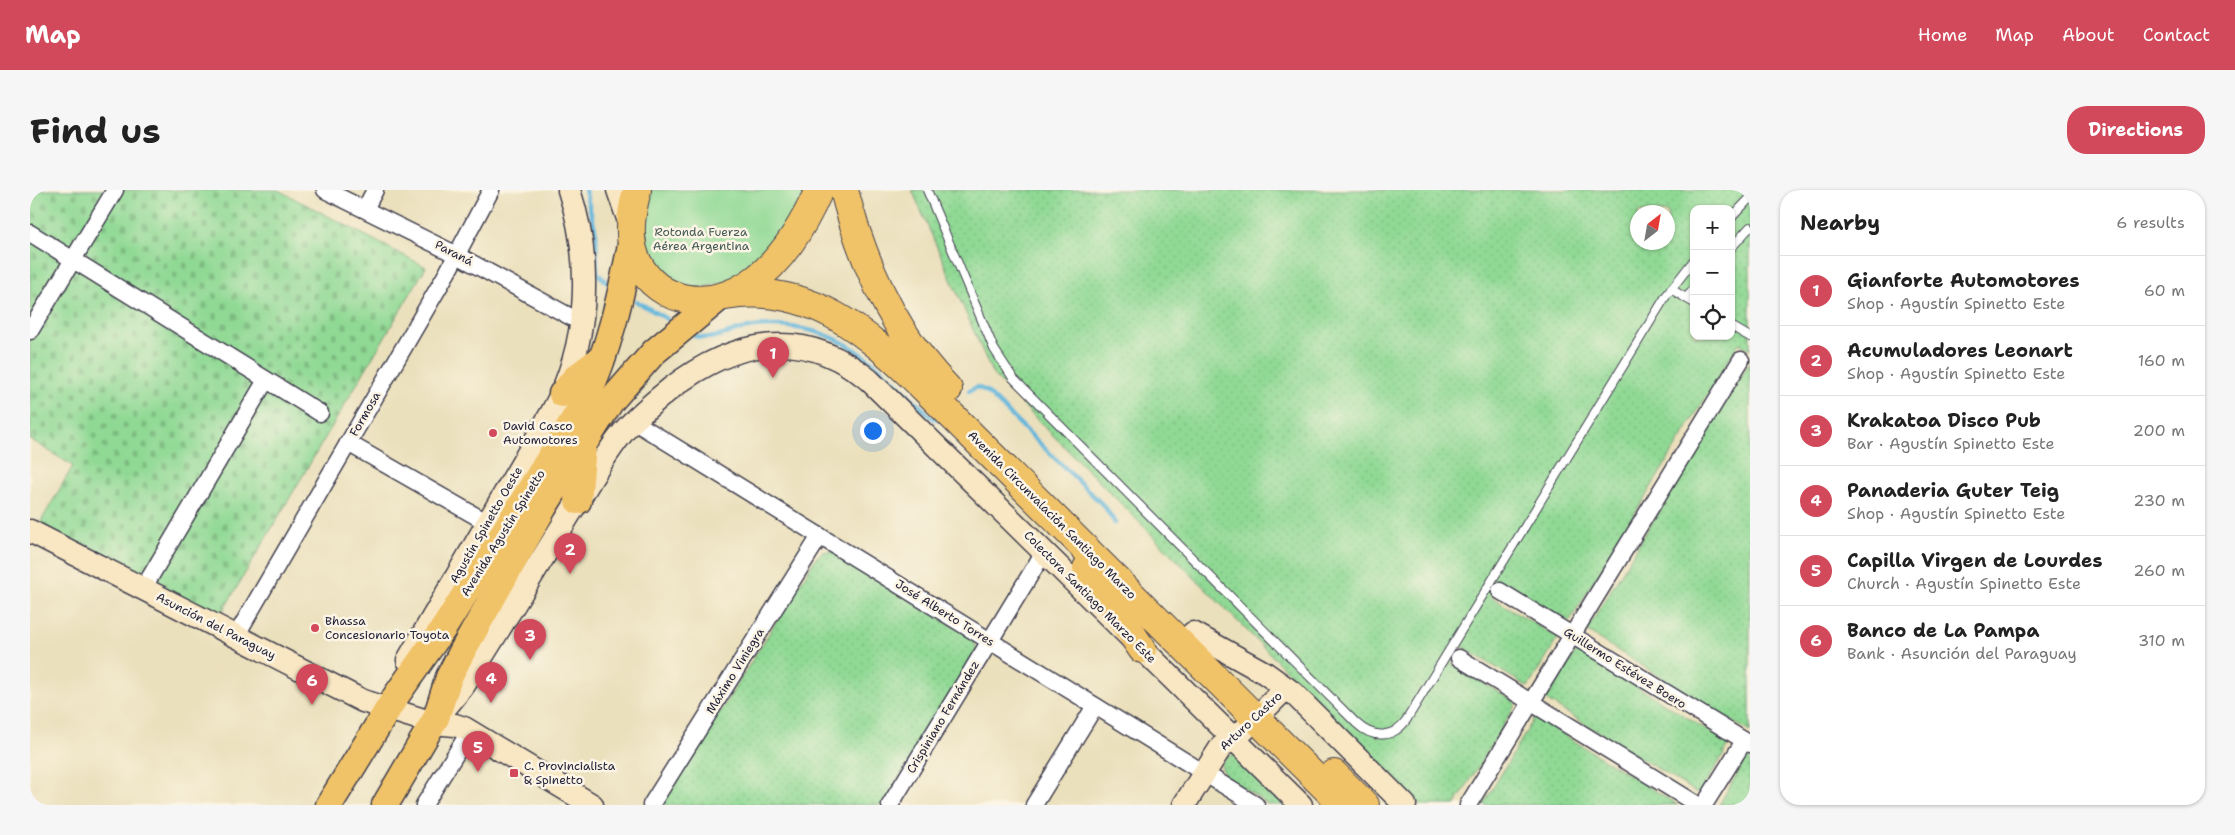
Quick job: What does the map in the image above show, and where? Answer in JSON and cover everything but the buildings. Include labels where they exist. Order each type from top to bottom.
[{"type":"highway","points":[[638,190],[633,206],[632,235],[635,255],[642,268],[663,290],[676,297],[690,300],[722,297],[754,281],[780,255],[798,231],[819,190]]},
{"type":"highway","name":"Avenida Circunvalación Santiago Marzo","points":[[844,190],[859,242],[875,282],[899,324],[927,365],[945,386],[1193,633],[1261,712],[1304,766],[1343,805]]},
{"type":"highway","name":"Avenida Circunvalación Santiago Marzo","points":[[722,297],[744,293],[778,295],[805,301],[837,316],[889,355],[1261,712],[1334,774],[1365,805]]},
{"type":"highway","points":[[958,421],[1008,487],[1088,569],[1142,649]]},
{"type":"highway","points":[[1304,766],[1334,805]]},
{"type":"highway","points":[[1334,774],[1374,805]]},
{"type":"main road","name":"Avenida Agustín Spinetto","points":[[329,805],[387,709],[445,626],[576,416],[592,386],[619,305],[632,235]]},
{"type":"main road","name":"Avenida Agustín Spinetto","points":[[385,805],[433,722],[451,672],[462,652],[545,506],[611,401],[643,363],[672,335],[722,297]]},
{"type":"main road","points":[[562,394],[575,378],[603,357]]},
{"type":"main road","points":[[578,501],[581,488],[580,456],[584,443]]},
{"type":"street","points":[[30,331],[115,190]]},
{"type":"street","name":"Paraná","points":[[325,190],[457,255],[580,322]]},
{"type":"street","points":[[365,210],[375,190]]},
{"type":"street","name":"Formosa","points":[[236,636],[457,255],[491,190]]},
{"type":"street","name":"Agustín Spinetto Oeste","points":[[387,709],[406,665],[562,394],[572,363],[585,290],[585,265],[578,220],[569,190]]},
{"type":"street","points":[[618,190],[632,235]]},
{"type":"street","points":[[30,233],[320,413]]},
{"type":"street","name":"Colectora Santiago Marzo Este","points":[[433,722],[464,686],[611,448],[633,421],[697,369],[732,352],[758,346],[797,347],[823,353],[847,364],[880,389],[1301,805]]},
{"type":"street","points":[[1468,805],[1741,360]]},
{"type":"street","points":[[144,589],[266,380]]},
{"type":"street","name":"José Alberto Torres","points":[[633,421],[1256,805]]},
{"type":"street","points":[[348,443],[488,523]]},
{"type":"street","name":"Asunción del Paraguay","points":[[30,531],[363,701],[433,722],[455,725],[470,731],[583,803]]},
{"type":"street","name":"Máximo Viniegra","points":[[652,805],[820,536]]},
{"type":"street","name":"Crispiniano Fernández","points":[[890,805],[1044,552]]},
{"type":"street","name":"Guillermo Estévez Boero","points":[[1500,591],[1747,742]]},
{"type":"street","points":[[1193,633],[1258,668],[1286,688],[1313,711],[1405,805]]},
{"type":"street","points":[[1459,658],[1698,805]]},
{"type":"street","name":"Arturo Castro","points":[[1184,805],[1219,749],[1286,688]]},
{"type":"street","points":[[1034,805],[1095,706]]},
{"type":"street","points":[[424,805],[470,731]]},
{"type":"street","points":[[1704,805],[1747,742]]},
{"type":"lane","points":[[927,190],[997,355],[1018,384],[1356,723],[1370,733],[1380,736],[1396,731],[1407,719],[1671,289],[1690,265]]},
{"type":"lane","points":[[1735,214],[1750,198]]},
{"type":"lane","points":[[1735,244],[1750,227]]},
{"type":"lane","points":[[1671,289],[1690,300]]},
{"type":"lane","points":[[1686,298],[1690,294]]},
{"type":"lane","points":[[1735,328],[1750,337]]},
{"type":"green space","points":[[30,190],[278,190],[426,267],[217,621],[36,530],[73,466],[30,439]]},
{"type":"green space","name":"Rotonda Fuerza Aérea Argentina","points":[[648,190],[807,190],[778,239],[740,278],[693,290],[660,274],[642,243]]},
{"type":"green space","points":[[912,190],[1750,190],[1750,350],[1739,343],[1569,622],[1501,581],[1491,597],[1558,638],[1528,687],[1461,646],[1451,663],[1517,703],[1455,805],[1420,805],[993,375]]},
{"type":"green space","points":[[1750,362],[1750,732],[1586,631]]},
{"type":"green space","points":[[832,551],[972,638],[977,650],[883,805],[662,805],[816,558],[823,552]]},
{"type":"green space","points":[[1577,650],[1730,744],[1699,794],[1546,700]]},
{"type":"green space","points":[[1535,717],[1678,805],[1483,805]]},
{"type":"green space","points":[[1748,755],[1750,757],[1750,805],[1719,805]]},
{"type":"green space","points":[[1228,756],[1238,756],[1287,805],[1269,805],[1225,776],[1221,765]]},
{"type":"waterway","points":[[585,190],[596,233],[597,273],[608,283]]},
{"type":"waterway","points":[[636,301],[667,319]]},
{"type":"waterway","points":[[695,336],[709,338],[754,327],[783,326],[809,330],[832,338],[853,349],[892,379],[931,417],[934,419],[939,418]]},
{"type":"waterway","points":[[969,391],[977,387],[986,391],[1105,507],[1115,523]]},
{"type":"place","name":"Gianforte Automotores","points":[[773,378]]},
{"type":"place","name":"David Casco Automotores","points":[[493,433]]},
{"type":"place","name":"Acumuladores Leonart","points":[[570,574]]},
{"type":"place","name":"Bhassa Concesionario Toyota","points":[[315,628]]},
{"type":"place","name":"Krakatoa Disco Pub","points":[[530,660]]},
{"type":"place","name":"Panaderia Guter Teig","points":[[491,703]]},
{"type":"place","name":"Banco de La Pampa","points":[[312,705]]},
{"type":"place","name":"Capilla Virgen de Lourdes","points":[[478,772]]},
{"type":"place","name":"C. Provincialista & Spinetto","points":[[514,773]]}]
